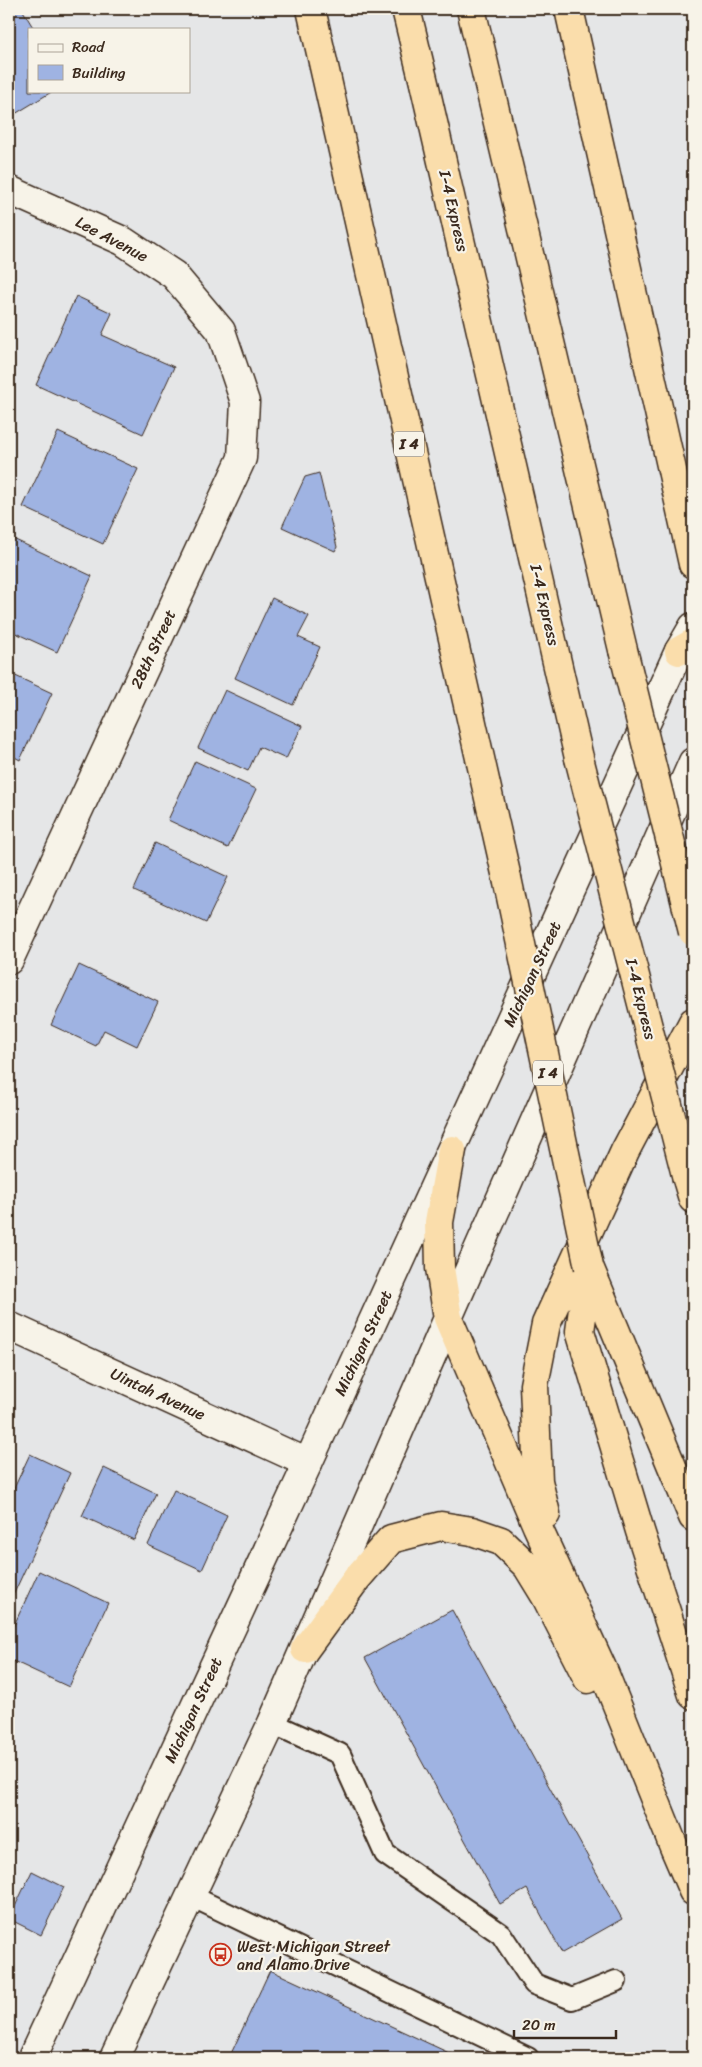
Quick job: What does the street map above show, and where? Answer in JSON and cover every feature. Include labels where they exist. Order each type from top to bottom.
[{"type":"highway","name":"I 4","points":[[311,9],[507,878],[589,1267],[693,1517]]},
{"type":"highway","name":"I-4 Express","points":[[406,9],[579,758],[690,1189]]},
{"type":"highway","points":[[471,9],[623,650],[693,932]]},
{"type":"highway","points":[[569,9],[693,564]]},
{"type":"highway","points":[[575,1606],[553,1540],[538,1481],[534,1385],[546,1324],[625,1151],[693,1022]]},
{"type":"highway","points":[[452,1150],[439,1222],[440,1268],[448,1318],[537,1526],[603,1670],[693,1891]]},
{"type":"highway","points":[[589,1267],[580,1331],[640,1531],[693,1694]]},
{"type":"highway","points":[[305,1649],[357,1578],[392,1539],[441,1526],[472,1531],[501,1541],[527,1566],[546,1597],[674,1847]]},
{"type":"main road","name":"Lee Avenue","points":[[9,190],[123,241],[174,274],[221,331]]},
{"type":"main road","name":"28th Street","points":[[9,960],[242,458],[245,402],[221,331]]},
{"type":"main road","name":"Michigan Street","points":[[32,2058],[686,647],[693,626]]},
{"type":"main road","points":[[114,2058],[272,1723],[693,762]]},
{"type":"main road","name":"Uintah Avenue","points":[[9,1326],[308,1463]]},
{"type":"lane","points":[[272,1723],[340,1754],[385,1854],[501,1934],[534,1984],[572,1999],[616,1981]]},
{"type":"lane","points":[[191,1896],[528,2058]]},
{"type":"building","points":[[9,9],[22,9],[33,28],[28,28],[28,92],[51,92],[15,114],[9,102]]},
{"type":"building","points":[[76,296],[112,313],[102,335],[174,367],[143,434],[36,385]]},
{"type":"building","points":[[58,432],[138,469],[103,544],[23,507]]},
{"type":"building","points":[[319,473],[337,547],[335,551],[282,527],[305,477]]},
{"type":"building","points":[[9,537],[92,576],[57,652],[9,630]]},
{"type":"building","points":[[272,598],[309,616],[298,637],[320,647],[293,705],[235,678]]},
{"type":"building","points":[[9,673],[52,693],[20,760],[9,754]]},
{"type":"building","points":[[225,690],[302,726],[286,759],[259,747],[248,771],[198,748]]},
{"type":"building","points":[[195,761],[256,789],[228,848],[168,820]]},
{"type":"building","points":[[155,843],[228,877],[206,923],[134,890]]},
{"type":"building","points":[[79,965],[158,1002],[137,1046],[104,1030],[96,1046],[51,1025]]},
{"type":"building","points":[[30,1454],[70,1473],[9,1604],[9,1499]]},
{"type":"building","points":[[104,1468],[156,1493],[134,1540],[82,1516]]},
{"type":"building","points":[[174,1490],[227,1515],[202,1570],[148,1545]]},
{"type":"building","points":[[39,1571],[108,1603],[69,1687],[9,1659],[9,1636]]},
{"type":"building","points":[[452,1610],[622,1919],[562,1953],[527,1889],[500,1904],[365,1658]]},
{"type":"building","points":[[32,1871],[64,1887],[41,1935],[9,1919]]},
{"type":"building","points":[[270,1970],[460,2058],[229,2058]]},
{"type":"place","name":"West Michigan Street and Alamo Drive","points":[[221,1955]]}]
